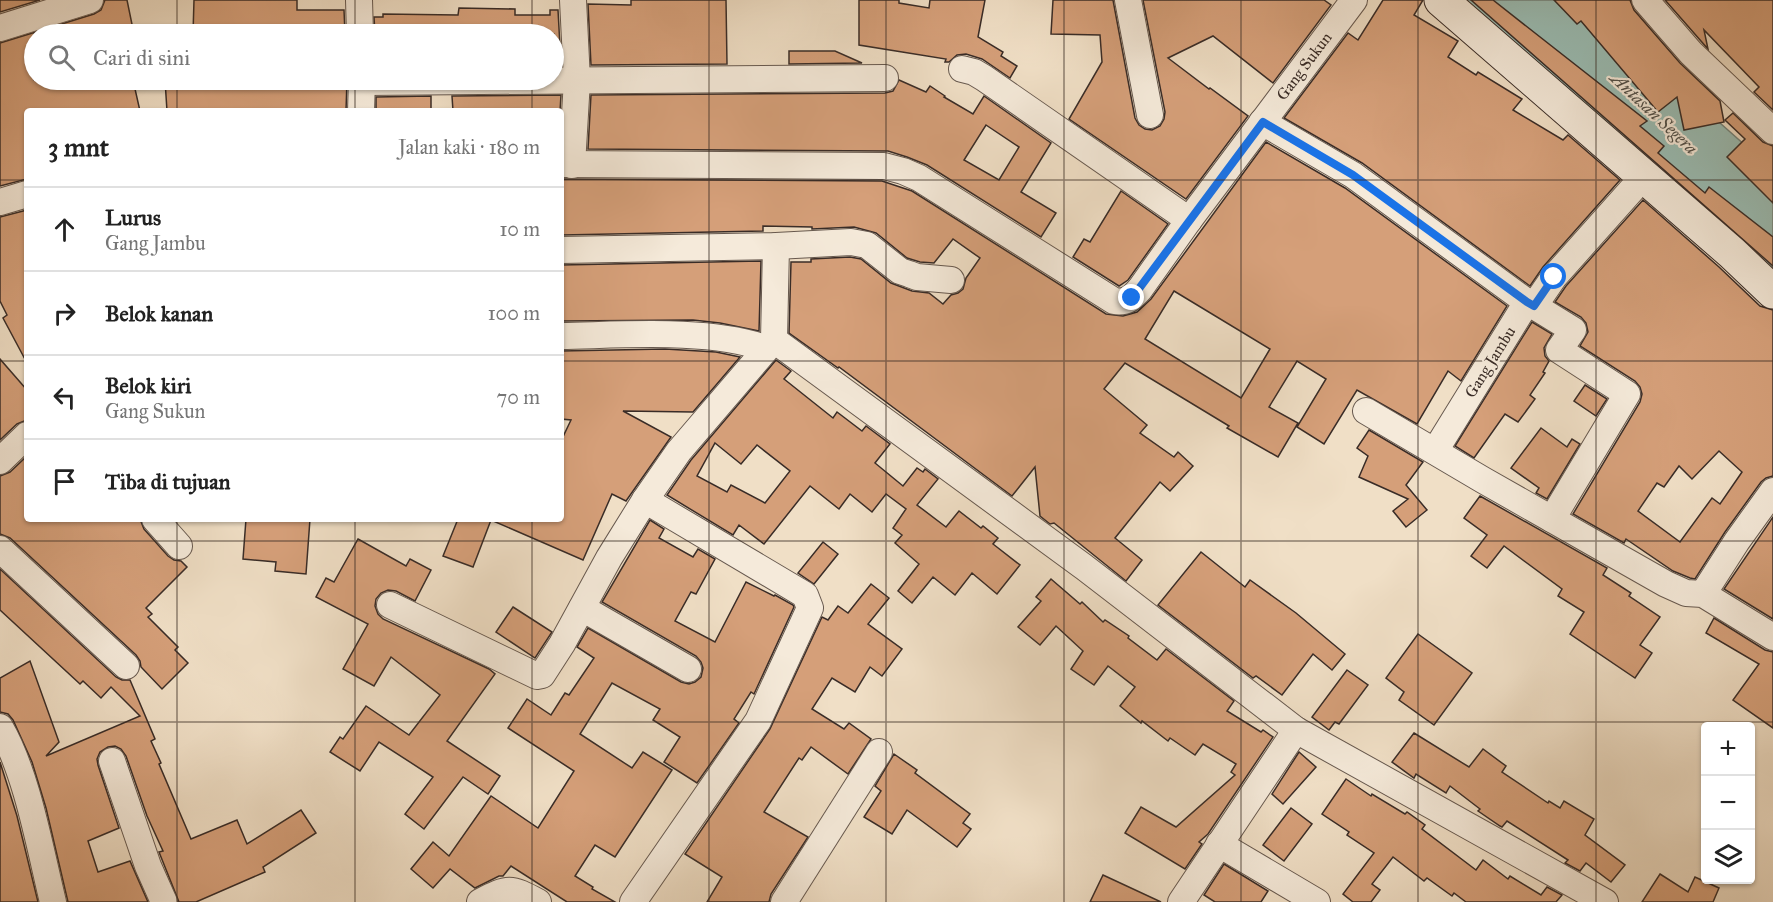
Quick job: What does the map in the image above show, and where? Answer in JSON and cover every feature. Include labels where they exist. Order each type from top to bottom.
[{"type":"street","points":[[0,28],[90,0]]},
{"type":"street","points":[[359,0],[360,24]]},
{"type":"street","points":[[566,165],[577,80],[573,0]]},
{"type":"street","points":[[1128,0],[1149,115]]},
{"type":"street","name":"Gang Sukun","points":[[566,165],[884,166],[919,178],[1114,301],[1124,302],[1132,298],[1140,289],[1354,0]]},
{"type":"street","points":[[1441,0],[1732,253],[1773,292]]},
{"type":"street","points":[[1645,0],[1690,53],[1773,131]]},
{"type":"street","points":[[962,69],[984,78],[1189,220]]},
{"type":"street","points":[[564,80],[885,78]]},
{"type":"street","points":[[361,108],[362,90]]},
{"type":"street","points":[[1263,122],[1353,175],[1531,304],[1573,330],[1559,350],[1627,394],[1552,519]]},
{"type":"street","name":"Gang Jambu","points":[[1435,451],[1531,304],[1644,177]]},
{"type":"street","points":[[0,202],[24,195]]},
{"type":"street","points":[[564,250],[860,243],[900,271],[917,277],[951,280]]},
{"type":"street","points":[[390,605],[537,676],[542,675],[645,500],[680,451],[770,344],[776,246]]},
{"type":"street","points":[[564,336],[673,335],[770,344],[1084,567],[1296,730],[1605,902]]},
{"type":"street","points":[[1366,411],[1666,584],[1686,593],[1703,594],[1773,637]]},
{"type":"street","points":[[0,461],[24,438]]},
{"type":"street","points":[[1703,594],[1773,491]]},
{"type":"street","points":[[633,902],[758,721],[810,608],[805,595],[645,500]]},
{"type":"street","points":[[158,522],[179,546]]},
{"type":"street","points":[[0,549],[126,666]]},
{"type":"street","points":[[582,608],[688,669]]},
{"type":"street","points":[[0,727],[8,740],[25,793],[53,902]]},
{"type":"street","points":[[1181,902],[1296,730]]},
{"type":"street","points":[[784,902],[879,752]]},
{"type":"street","points":[[112,761],[148,866],[164,902]]},
{"type":"street","points":[[1219,844],[1317,902]]},
{"type":"street","points":[[480,902],[500,891],[510,890],[517,891],[538,902]]},
{"type":"water","name":"Antasan Segera","points":[[1459,0],[1594,0],[1720,123],[1773,170],[1773,285]]},
{"type":"building","points":[[0,0],[40,0],[0,12]]},
{"type":"building","points":[[105,0],[127,0],[132,24],[62,24],[94,14],[101,10]]},
{"type":"building","points":[[194,0],[297,0],[297,10],[344,10],[345,24],[193,24]]},
{"type":"building","points":[[631,0],[726,0],[727,64],[591,65],[588,4],[631,5]]},
{"type":"building","points":[[859,0],[899,0],[899,3],[929,8],[930,0],[985,0],[978,37],[1003,52],[1001,56],[1017,66],[1010,78],[982,59],[966,54],[957,55],[949,62],[945,62],[946,59],[859,45]]},
{"type":"building","points":[[1053,0],[1113,0],[1135,118],[1139,125],[1152,130],[1160,126],[1165,112],[1143,0],[1324,0],[1331,5],[1273,83],[1213,36],[1168,58],[1248,116],[1186,199],[1069,119],[1102,62],[1100,35],[1051,34]]},
{"type":"building","points":[[1383,0],[1423,0],[1414,15],[1458,41],[1448,57],[1476,75],[1478,72],[1522,99],[1513,110],[1563,140],[1568,135],[1620,180],[1543,267],[1530,286],[1362,163],[1284,118],[1348,33],[1358,40]]},
{"type":"building","points":[[1471,0],[1493,0],[1647,121],[1640,126],[1664,146],[1658,153],[1705,193],[1709,187],[1773,237],[1773,266]]},
{"type":"building","points":[[1554,0],[1630,0],[1634,10],[1680,63],[1720,101],[1724,122],[1684,130],[1677,97],[1658,112],[1581,21],[1577,24]]},
{"type":"building","points":[[1665,0],[1773,0],[1773,110],[1754,92],[1759,87],[1704,30],[1708,49]]},
{"type":"building","points":[[459,8],[515,9],[515,15],[550,15],[550,10],[558,10],[559,24],[374,24],[374,17],[383,17],[383,14],[458,15]]},
{"type":"building","points":[[24,36],[24,90],[135,90],[139,108],[24,108],[24,180],[0,186],[0,43]]},
{"type":"building","points":[[789,51],[835,51],[862,63],[789,64]]},
{"type":"building","points":[[899,80],[926,92],[930,86],[973,114],[984,96],[1051,143],[1021,192],[1056,213],[1041,237],[927,165],[888,151],[588,149],[591,95],[885,93],[893,91]],"holes":[[[986,125],[1019,147],[999,180],[964,160]]]},
{"type":"building","points":[[166,90],[347,90],[346,108],[167,108]]},
{"type":"building","points":[[561,95],[560,108],[453,108],[452,96]]},
{"type":"building","points":[[431,96],[431,108],[376,108],[376,97]]},
{"type":"building","points":[[1733,113],[1763,142],[1773,146],[1773,203],[1727,157],[1745,139],[1725,120]]},
{"type":"building","points":[[1266,142],[1345,188],[1507,306],[1461,381],[1448,371],[1417,424],[1357,390],[1324,444],[1297,427],[1326,379],[1297,361],[1269,407],[1298,423],[1278,457],[1227,428],[1229,426],[1125,363],[1104,389],[1147,425],[1140,433],[1174,457],[1178,452],[1193,466],[1170,491],[1160,482],[1115,538],[1142,560],[1126,581],[1054,523],[1050,524],[1040,516],[1035,467],[1012,496],[839,367],[789,333],[791,262],[850,257],[861,259],[891,283],[912,291],[929,293],[943,304],[951,295],[963,289],[966,278],[980,258],[953,239],[934,263],[920,262],[907,258],[876,233],[854,227],[812,229],[812,227],[763,226],[763,231],[564,235],[564,179],[882,181],[912,191],[1106,314],[1123,316],[1137,312],[1151,299]],"holes":[[[1174,291],[1270,349],[1241,398],[1145,339]]]},
{"type":"building","points":[[1121,191],[1168,224],[1128,280],[1119,286],[1073,257],[1084,239],[1090,242]]},
{"type":"building","points":[[1643,200],[1760,306],[1773,310],[1773,476],[1761,482],[1695,579],[1673,571],[1626,539],[1624,543],[1573,514],[1640,402],[1642,394],[1635,381],[1580,346],[1588,332],[1586,323],[1581,317],[1555,302],[1566,286]],"holes":[[[1719,451],[1742,472],[1720,504],[1712,498],[1680,542],[1638,511],[1657,483],[1664,487],[1679,466],[1692,479]]]},
{"type":"building","points":[[24,211],[24,357],[3,318],[7,315],[0,301],[0,217]]},
{"type":"building","points":[[761,261],[759,331],[693,320],[564,321],[564,265]]},
{"type":"building","points":[[1532,322],[1552,334],[1544,348],[1545,356],[1549,361],[1543,372],[1545,373],[1530,395],[1535,399],[1518,422],[1505,414],[1474,458],[1455,446]]},
{"type":"building","points":[[665,349],[716,352],[740,357],[693,412],[623,411],[671,437],[626,501],[612,494],[583,560],[496,522],[564,522],[564,435],[571,420],[564,419],[564,351]]},
{"type":"building","points":[[0,359],[24,387],[24,421],[17,424],[0,440]]},
{"type":"building","points":[[776,360],[791,371],[784,379],[833,418],[837,412],[862,431],[866,426],[890,444],[875,463],[903,486],[917,468],[923,472],[925,469],[938,479],[917,505],[946,527],[959,511],[998,538],[993,544],[1020,565],[997,594],[972,573],[955,595],[933,577],[912,603],[898,591],[919,564],[895,543],[902,535],[893,528],[906,509],[886,494],[872,512],[850,494],[839,509],[810,486],[764,544],[739,525],[733,535],[667,495],[691,460]],"holes":[[[715,443],[741,464],[757,445],[790,471],[765,503],[731,485],[727,492],[697,476]]]},
{"type":"building","points":[[1585,385],[1607,399],[1596,416],[1574,401]]},
{"type":"building","points":[[1541,428],[1567,447],[1572,439],[1580,444],[1547,499],[1536,493],[1539,488],[1511,468]]},
{"type":"building","points":[[1369,430],[1423,462],[1406,485],[1427,510],[1406,527],[1393,511],[1408,499],[1359,477],[1368,456],[1357,448]]},
{"type":"building","points":[[24,459],[24,522],[141,522],[144,529],[168,556],[181,561],[187,567],[146,608],[152,614],[148,617],[178,647],[175,650],[188,663],[162,689],[141,667],[136,655],[10,538],[0,534],[0,476],[10,472]]},
{"type":"building","points":[[1480,496],[1607,568],[1603,575],[1631,593],[1629,596],[1660,617],[1640,645],[1652,653],[1635,678],[1570,634],[1584,612],[1558,596],[1562,589],[1504,546],[1487,568],[1471,556],[1487,535],[1464,518]]},
{"type":"building","points":[[1773,517],[1773,619],[1724,589]]},
{"type":"building","points":[[650,520],[664,529],[659,538],[693,557],[698,549],[715,559],[696,594],[691,592],[675,621],[715,642],[746,582],[775,595],[794,607],[754,694],[751,692],[734,719],[739,723],[697,783],[664,762],[680,737],[653,720],[660,709],[612,683],[580,734],[632,768],[643,752],[672,770],[615,857],[595,845],[575,876],[615,902],[567,902],[511,866],[503,876],[475,888],[450,869],[433,888],[411,869],[433,842],[449,856],[491,796],[538,828],[574,771],[508,728],[527,699],[551,715],[565,693],[569,695],[594,658],[577,647],[588,628],[681,682],[689,684],[701,677],[703,668],[696,656],[602,602]]},
{"type":"building","points":[[246,522],[310,522],[306,574],[275,571],[276,562],[243,559]]},
{"type":"building","points":[[457,522],[490,522],[473,567],[443,556]]},
{"type":"building","points":[[358,539],[406,566],[410,559],[431,570],[415,601],[396,591],[388,590],[381,593],[376,599],[375,606],[383,619],[489,669],[495,674],[447,741],[500,776],[488,794],[463,777],[424,829],[405,814],[433,777],[379,742],[360,771],[330,752],[340,737],[343,739],[366,706],[409,735],[440,695],[391,657],[374,686],[343,669],[368,624],[316,597],[326,578],[334,582]]},
{"type":"building","points":[[823,542],[838,554],[814,584],[798,573]]},
{"type":"building","points":[[1201,552],[1245,587],[1250,580],[1296,613],[1345,654],[1332,670],[1313,654],[1282,695],[1256,676],[1253,678],[1158,605]]},
{"type":"building","points":[[0,569],[116,677],[130,680],[155,739],[151,741],[161,763],[159,764],[191,839],[237,820],[247,844],[301,810],[316,833],[263,867],[265,872],[196,902],[179,902],[159,852],[163,851],[147,816],[126,756],[121,749],[115,746],[108,747],[100,752],[97,759],[119,828],[88,841],[98,872],[130,861],[148,902],[68,902],[46,808],[32,762],[13,720],[8,714],[0,712],[0,678],[30,661],[59,742],[46,756],[140,716],[111,687],[101,698],[83,681],[80,684],[0,610]]},
{"type":"building","points":[[1051,579],[1080,604],[1082,602],[1103,622],[1105,620],[1129,636],[1128,638],[1157,660],[1166,649],[1234,701],[1227,711],[1273,737],[1208,834],[1199,842],[1202,844],[1185,869],[1125,833],[1141,807],[1176,827],[1235,775],[1231,772],[1236,764],[1203,744],[1195,755],[1170,738],[1168,741],[1142,721],[1141,723],[1120,706],[1135,687],[1108,666],[1094,685],[1071,669],[1083,651],[1056,626],[1040,645],[1018,627],[1041,601],[1036,597]]},
{"type":"building","points":[[871,584],[889,598],[868,624],[902,649],[882,676],[870,667],[855,692],[832,678],[812,709],[844,729],[849,723],[871,739],[848,774],[811,747],[802,760],[799,758],[764,812],[808,837],[771,894],[769,902],[707,902],[722,877],[685,854],[770,729],[822,617],[828,620],[838,606],[848,613]]},
{"type":"building","points":[[513,607],[552,632],[535,658],[496,632]]},
{"type":"building","points":[[1714,618],[1765,650],[1773,652],[1773,728],[1733,700],[1759,664],[1706,633]]},
{"type":"building","points":[[1418,634],[1472,673],[1434,725],[1399,700],[1404,692],[1386,678]]},
{"type":"building","points":[[1347,670],[1368,685],[1339,724],[1335,722],[1329,730],[1312,717]]},
{"type":"building","points":[[1414,733],[1469,767],[1483,749],[1506,766],[1502,772],[1548,803],[1549,801],[1560,808],[1564,801],[1594,819],[1585,835],[1625,865],[1611,882],[1586,863],[1580,871],[1565,863],[1568,860],[1507,821],[1502,827],[1500,826],[1478,811],[1480,809],[1450,786],[1446,793],[1416,774],[1414,778],[1392,762]]},
{"type":"building","points":[[1299,752],[1316,767],[1283,804],[1272,794]]},
{"type":"building","points":[[894,754],[917,770],[915,773],[970,814],[963,823],[971,829],[957,847],[907,810],[892,834],[864,817],[881,791],[875,786]]},
{"type":"building","points":[[0,762],[17,816],[38,902],[0,902]]},
{"type":"building","points":[[1346,779],[1371,796],[1372,794],[1405,814],[1407,812],[1425,825],[1422,829],[1476,870],[1483,860],[1508,879],[1510,876],[1541,895],[1547,887],[1562,895],[1556,902],[1466,902],[1454,893],[1452,896],[1427,878],[1424,881],[1393,857],[1372,884],[1380,890],[1371,902],[1353,902],[1343,894],[1374,853],[1347,835],[1349,832],[1322,814]]},
{"type":"building","points":[[1291,808],[1312,824],[1284,861],[1263,845]]},
{"type":"building","points":[[1224,864],[1268,891],[1261,902],[1215,902],[1204,895]]},
{"type":"building","points":[[1660,874],[1688,892],[1695,877],[1701,880],[1701,884],[1710,884],[1719,888],[1713,902],[1642,902]]},
{"type":"building","points":[[1103,875],[1161,902],[1090,902]]},
{"type":"route","points":[[1132,298],[1263,122],[1353,175],[1534,306],[1554,277]]}]
